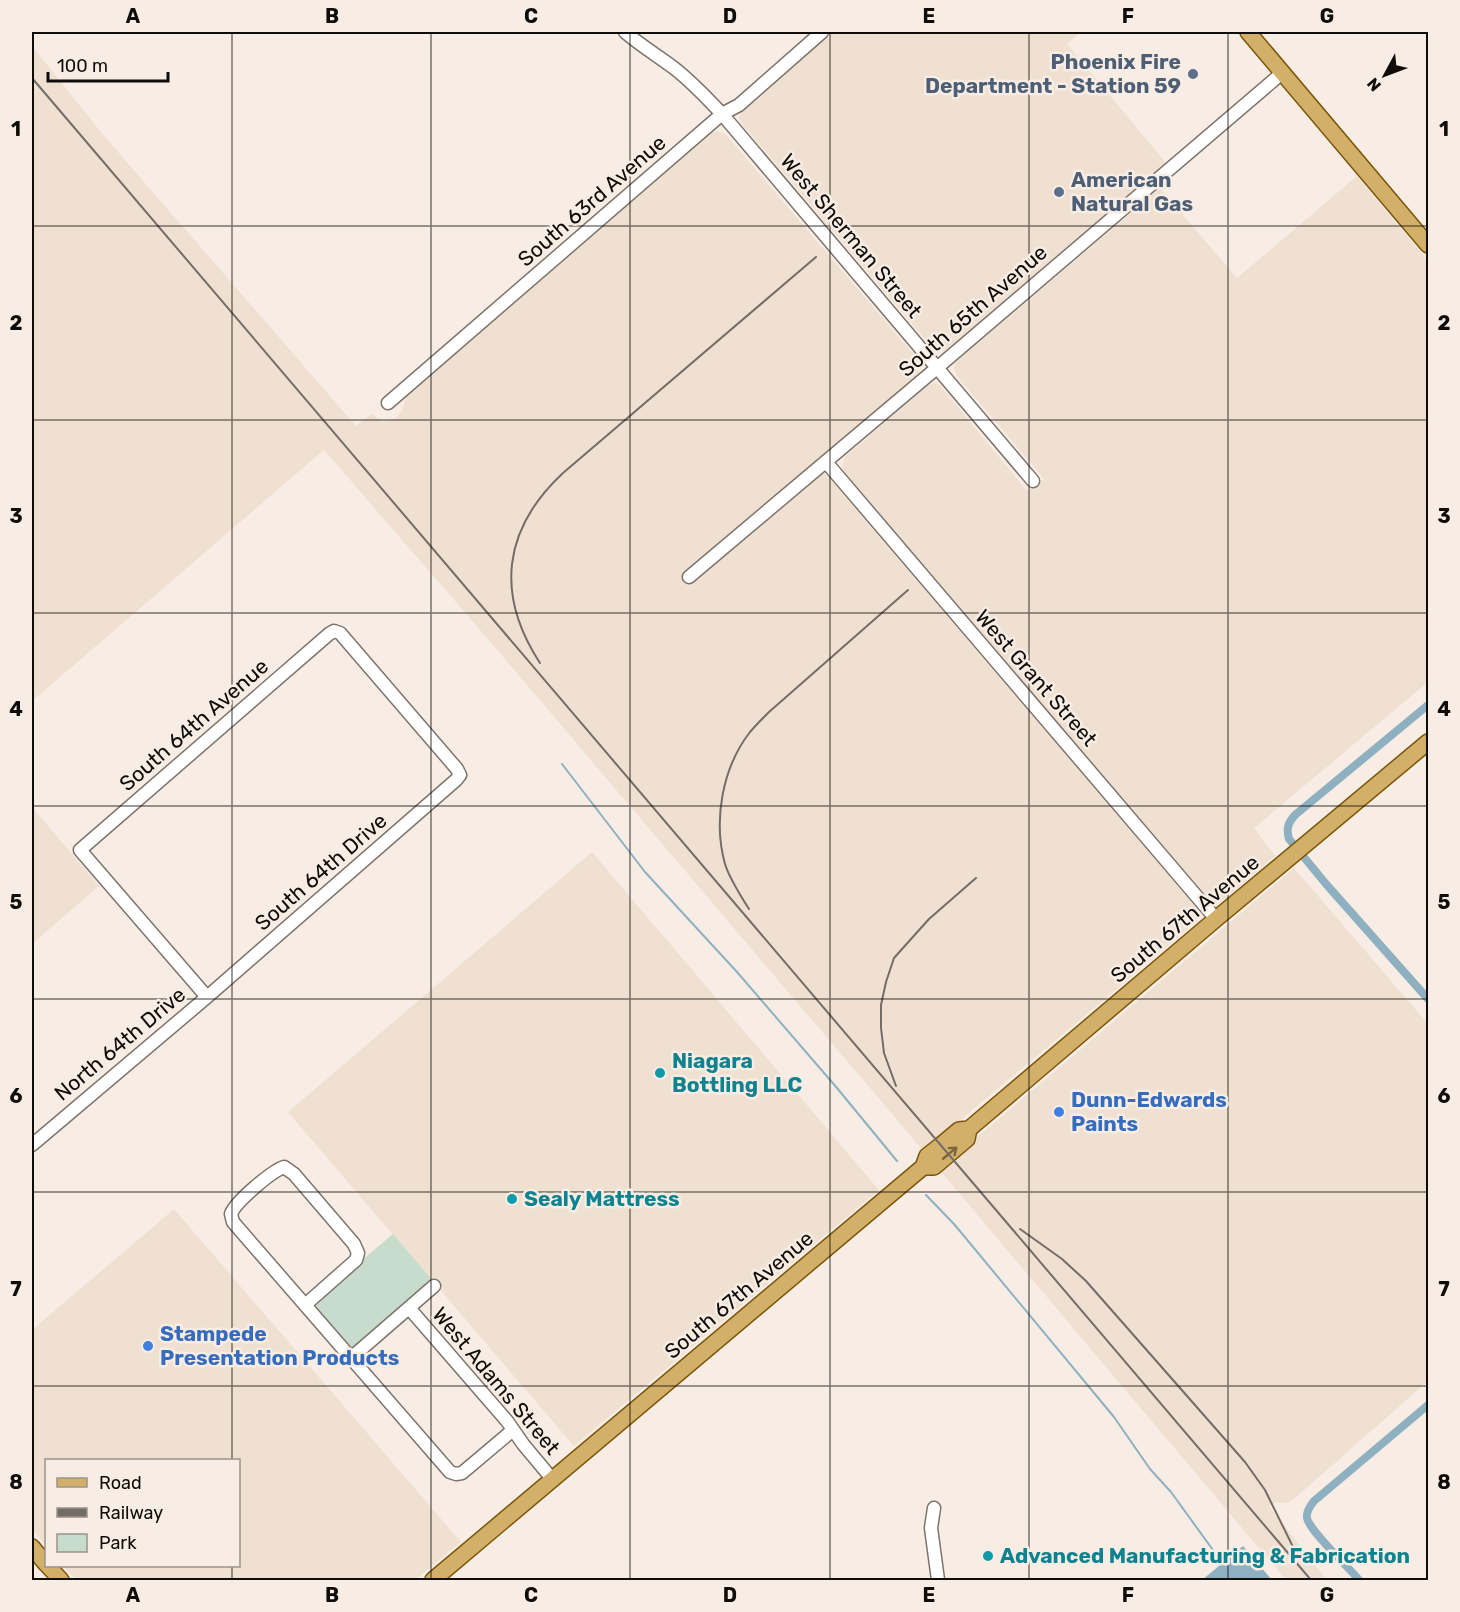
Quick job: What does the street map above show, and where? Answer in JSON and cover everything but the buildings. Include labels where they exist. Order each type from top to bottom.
[{"type":"main road","points":[[1248,32],[1428,245]]},
{"type":"main road","name":"South 67th Avenue","points":[[433,1581],[923,1167],[934,1167],[967,1139],[969,1129],[1428,742]]},
{"type":"main road","points":[[32,1547],[45,1563]]},
{"type":"main road","points":[[49,1567],[60,1581]]},
{"type":"street","name":"West Sherman Street","points":[[625,32],[674,68],[723,114],[1033,481]]},
{"type":"street","name":"South 63rd Avenue","points":[[388,403],[723,114],[740,105],[822,32]]},
{"type":"street","name":"South 65th Avenue","points":[[689,577],[1282,73]]},
{"type":"street","name":"West Grant Street","points":[[826,462],[1216,919]]},
{"type":"street","name":"South 64th Avenue","points":[[207,997],[80,850],[334,631],[340,633],[460,775]]},
{"type":"street","name":"South 64th Drive","points":[[207,997],[460,775]]},
{"type":"street","name":"North 64th Drive","points":[[32,1145],[207,997]]},
{"type":"street","points":[[305,1305],[356,1260],[358,1253],[354,1244],[294,1174],[284,1167],[273,1173],[236,1205],[231,1214],[233,1222],[305,1305],[351,1358],[450,1472],[462,1473],[513,1430]]},
{"type":"street","points":[[351,1358],[434,1286]]},
{"type":"street","name":"West Adams Street","points":[[409,1308],[553,1480]]},
{"type":"street","points":[[934,1508],[931,1528],[938,1581]]},
{"type":"shaded area","points":[[833,32],[1081,32],[1067,44],[1166,163],[947,349],[935,351],[739,118],[741,111]]},
{"type":"shaded area","points":[[32,46],[105,137],[356,426],[371,414],[383,422],[395,419],[402,411],[407,394],[717,131],[727,136],[916,357],[920,363],[918,375],[815,462],[1195,906],[1198,914],[1197,922],[951,1128],[968,1145],[1294,868],[1428,1024],[1428,1381],[1294,1499],[1288,1503],[1277,1502],[1269,1506],[1327,1580],[1286,1580],[481,631],[324,450],[32,701]]},
{"type":"shaded area","points":[[1357,176],[1428,261],[1428,682],[1254,828],[1275,856],[1226,898],[1219,903],[1212,902],[1206,899],[847,476],[842,465],[845,457],[928,385],[935,383],[939,384],[1027,491],[1044,479],[956,375],[955,363],[1160,188],[1237,278]]},
{"type":"shaded area","points":[[32,807],[99,886],[32,944]]},
{"type":"shaded area","points":[[592,852],[879,1190],[574,1446],[288,1112]]},
{"type":"shaded area","points":[[174,1209],[461,1542],[415,1580],[76,1580],[64,1567],[240,1567],[240,1459],[45,1459],[45,1545],[32,1529],[32,1330]]},
{"type":"green space","points":[[393,1234],[433,1281],[354,1348],[351,1348],[317,1311],[315,1304]]},
{"type":"water","points":[[1243,1546],[1272,1580],[1202,1580]]},
{"type":"waterway","points":[[1428,705],[1295,815],[1288,829],[1289,839],[1326,884],[1428,999]]},
{"type":"waterway","points":[[562,764],[645,872],[737,972],[897,1161]]},
{"type":"waterway","points":[[926,1195],[954,1224],[1114,1417],[1150,1469],[1171,1492],[1218,1557]]},
{"type":"waterway","points":[[1359,1580],[1315,1532],[1307,1518],[1308,1511],[1314,1501],[1428,1405]]},
{"type":"railway","points":[[32,78],[1311,1580]]},
{"type":"railway","points":[[540,663],[516,612],[512,587],[512,563],[517,540],[543,494],[563,473],[816,257]]},
{"type":"railway","points":[[749,909],[725,864],[720,830],[722,795],[740,746],[769,712],[908,590]]},
{"type":"railway","points":[[896,1086],[884,1053],[881,1028],[881,1005],[894,958],[929,919],[976,878]]},
{"type":"railway","points":[[1020,1229],[1062,1259],[1086,1281],[1245,1462],[1265,1490],[1297,1555]]},
{"type":"place","name":"Phoenix Fire Department - Station 59","points":[[1193,74]]},
{"type":"place","name":"American Natural Gas","points":[[1059,192]]},
{"type":"place","name":"Niagara Bottling LLC","points":[[660,1073]]},
{"type":"place","name":"Dunn-Edwards Paints","points":[[1059,1112]]},
{"type":"place","name":"Sealy Mattress","points":[[512,1199]]},
{"type":"place","name":"Stampede Presentation Products","points":[[148,1346]]},
{"type":"place","name":"Advanced Manufacturing & Fabrication","points":[[988,1556]]}]
